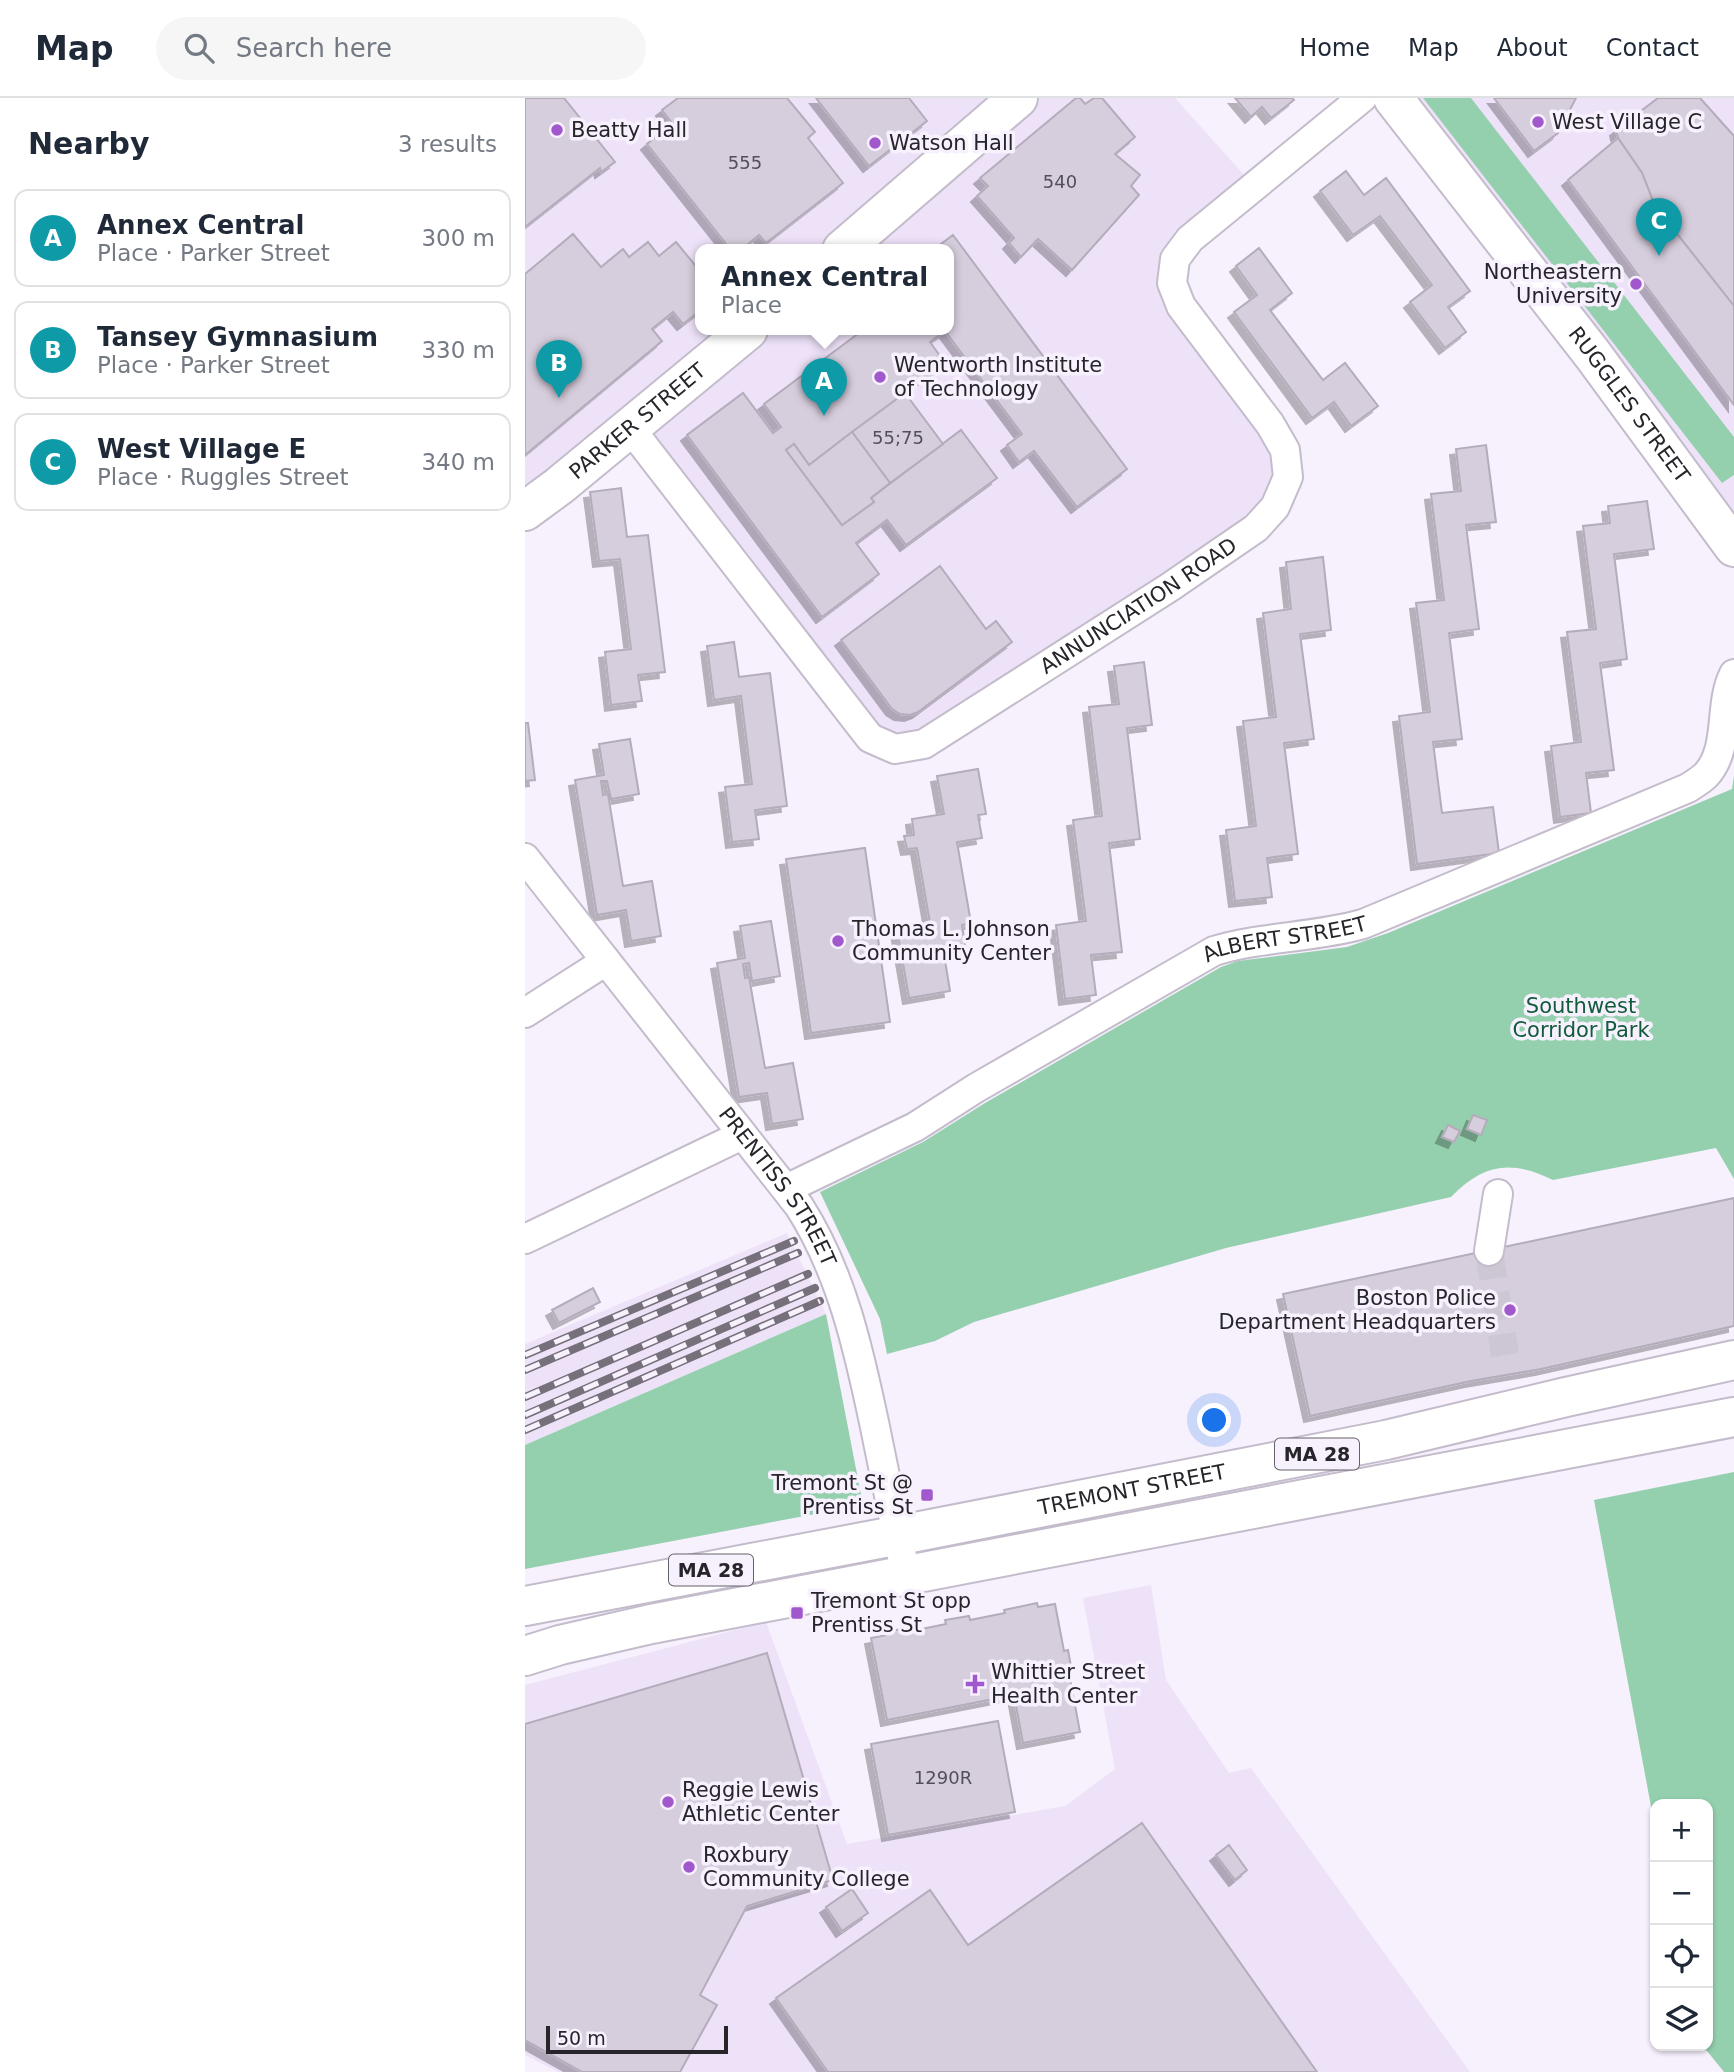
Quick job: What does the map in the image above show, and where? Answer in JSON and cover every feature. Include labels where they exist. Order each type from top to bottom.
[{"type":"main road","points":[[849,244],[1018,98]]},
{"type":"main road","name":"RUGGLES STREET","points":[[1393,98],[1731,535]]},
{"type":"main road","name":"PARKER STREET","points":[[525,511],[742,335]]},
{"type":"main road","name":"TREMONT STREET","points":[[525,1606],[1386,1440],[1566,1396],[1734,1360]]},
{"type":"main road","name":"TREMONT STREET","points":[[525,1656],[571,1642],[651,1624],[1734,1417]]},
{"type":"street","name":"ANNUNCIATION ROAD","points":[[630,428],[870,738],[895,749],[924,744],[1170,587],[1256,528],[1275,507],[1287,477],[1286,450],[1270,424],[1181,306],[1172,283],[1175,259],[1190,239],[1362,98]]},
{"type":"street","name":"ALBERT STREET","points":[[786,1189],[915,1127],[976,1088],[1215,951],[1235,944],[1343,930],[1363,924],[1688,788],[1705,776],[1716,761],[1727,691],[1734,674]]},
{"type":"street","name":"PRENTISS STREET","points":[[525,858],[786,1189],[811,1225],[834,1274],[859,1348],[906,1574]]},
{"type":"street","points":[[525,1013],[606,961]]},
{"type":"street","points":[[525,1239],[742,1135]]},
{"type":"street","points":[[1489,1251],[1498,1194]]},
{"type":"shaded area","name":"Wentworth Institute of Technology","points":[[525,98],[1175,98],[1254,186],[1190,239],[1172,283],[1285,450],[1275,507],[895,749],[630,428],[525,511]]},
{"type":"shaded area","name":"Northeastern University","points":[[1393,98],[1734,98],[1734,547]]},
{"type":"shaded area","points":[[787,1233],[826,1314],[525,1445],[525,1344]]},
{"type":"shaded area","points":[[1151,1585],[1166,1680],[1229,1773],[1251,1768],[1470,2072],[558,2072],[525,2055],[525,1685],[766,1622],[847,1844],[1065,1806],[1115,1769],[1083,1598]]},
{"type":"green space","points":[[1423,98],[1471,98],[1734,437],[1734,475],[1722,483]]},
{"type":"green space","name":"Southwest Corridor Park","points":[[1734,776],[1734,1179],[1716,1148],[1553,1180],[1524,1169],[1498,1168],[1475,1177],[1451,1197],[1226,1248],[974,1322],[935,1341],[887,1354],[880,1319],[820,1192],[923,1142],[985,1103],[1221,967],[1238,961],[1347,947],[1388,933],[1732,789]]},
{"type":"green space","points":[[826,1314],[863,1505],[525,1569],[525,1445]]},
{"type":"green space","points":[[1734,1472],[1734,2072],[1724,2072],[1707,2051],[1713,2051],[1713,1799],[1650,1799],[1650,1801],[1594,1500]]},
{"type":"building","name":"Beatty Hall","points":[[525,98],[564,98],[615,162],[601,172],[600,168],[525,227]]},
{"type":"building","points":[[678,98],[787,98],[815,132],[808,138],[843,183],[766,243],[759,235],[748,244],[726,244],[647,144],[672,123],[662,110]]},
{"type":"building","name":"Watson Hall","points":[[816,98],[909,98],[927,121],[869,166]]},
{"type":"building","points":[[1076,98],[1080,98],[1085,104],[1094,98],[1102,98],[1135,137],[1115,154],[1140,175],[1131,186],[1139,195],[1072,270],[1038,239],[1021,257],[1009,243],[1014,238],[977,196],[988,186],[980,178]]},
{"type":"building","points":[[1235,98],[1294,100],[1271,118],[1262,107],[1251,117]]},
{"type":"building","name":"West Village C","points":[[1494,98],[1576,98],[1558,133],[1534,151]]},
{"type":"building","points":[[1658,98],[1700,98],[1734,136],[1734,306],[1655,206],[1642,173],[1618,138],[1616,130]]},
{"type":"building","points":[[1618,138],[1642,173],[1655,206],[1734,306],[1734,405],[1568,180]]},
{"type":"building","points":[[1346,171],[1364,195],[1386,178],[1470,291],[1448,307],[1466,332],[1445,348],[1410,302],[1432,285],[1380,216],[1353,235],[1320,191]]},
{"type":"building","points":[[573,234],[601,267],[623,249],[629,257],[648,242],[659,256],[676,242],[695,265],[695,315],[683,324],[673,312],[652,329],[662,341],[525,455],[525,274]]},
{"type":"building","points":[[953,235],[1127,469],[1077,507],[1034,451],[1019,462],[1007,445],[1022,434],[948,335],[954,335],[954,244],[941,244]]},
{"type":"building","points":[[1259,248],[1292,293],[1270,310],[1323,380],[1345,363],[1378,406],[1351,426],[1334,402],[1312,418],[1234,312],[1257,295],[1236,266]]},
{"type":"building","points":[[856,335],[940,335],[930,342],[945,363],[809,465],[794,444],[786,450],[842,525],[874,502],[871,498],[961,430],[997,478],[906,545],[887,520],[856,543],[879,574],[822,617],[687,435],[743,393],[773,433],[781,427],[764,404]]},
{"type":"building","points":[[905,393],[943,444],[890,483],[852,432]]},
{"type":"building","points":[[852,432],[890,483],[871,498],[874,502],[842,525],[786,450],[794,444],[809,465]]},
{"type":"building","points":[[1486,445],[1496,522],[1466,525],[1479,629],[1449,633],[1462,739],[1433,742],[1442,813],[1493,807],[1499,853],[1417,864],[1399,716],[1430,712],[1416,603],[1444,600],[1431,494],[1461,491],[1456,449]]},
{"type":"building","points":[[621,488],[627,537],[648,535],[665,672],[638,675],[642,701],[611,705],[605,652],[631,649],[620,559],[599,561],[590,492]]},
{"type":"building","points":[[1647,501],[1654,549],[1614,554],[1627,659],[1600,663],[1614,770],[1586,773],[1591,813],[1560,817],[1551,746],[1581,742],[1567,632],[1596,629],[1583,526],[1610,523],[1608,506]]},
{"type":"building","points":[[1323,557],[1331,630],[1300,634],[1314,739],[1284,743],[1298,854],[1267,858],[1272,897],[1235,901],[1226,830],[1256,826],[1243,721],[1276,717],[1263,613],[1291,609],[1286,562]]},
{"type":"building","points":[[940,566],[986,629],[996,621],[1012,642],[918,712],[900,714],[892,709],[841,640]]},
{"type":"building","points":[[734,642],[739,677],[770,673],[787,806],[755,810],[759,839],[732,842],[725,787],[752,784],[741,696],[714,700],[707,646]]},
{"type":"building","points":[[1144,662],[1152,725],[1127,728],[1140,839],[1109,843],[1122,952],[1091,955],[1096,995],[1065,999],[1056,925],[1086,921],[1073,820],[1102,816],[1089,707],[1119,704],[1114,666]]},
{"type":"building","points":[[525,723],[528,723],[535,780],[525,781]]},
{"type":"building","points":[[630,739],[639,794],[611,799],[607,781],[601,781],[603,795],[608,794],[623,886],[652,881],[661,936],[631,941],[626,910],[597,915],[575,780],[604,775],[599,744]]},
{"type":"building","points":[[978,769],[986,814],[978,815],[982,838],[957,842],[971,923],[962,925],[966,951],[944,954],[950,991],[909,998],[897,929],[930,923],[917,848],[907,849],[904,836],[914,835],[912,819],[944,814],[937,776]]},
{"type":"building","name":"Thomas L. Johnson Community Center","points":[[865,848],[890,1022],[811,1033],[786,859]]},
{"type":"building","points":[[771,921],[780,976],[752,981],[749,963],[743,964],[745,978],[749,977],[765,1068],[793,1063],[803,1119],[772,1124],[767,1093],[739,1097],[717,963],[745,958],[740,926]]},
{"type":"building","points":[[1473,1115],[1487,1120],[1481,1135],[1467,1129]]},
{"type":"building","points":[[1448,1125],[1460,1131],[1454,1142],[1442,1137]]},
{"type":"building","name":"Boston Police Department Headquarters","points":[[1734,1198],[1734,1326],[1310,1416],[1283,1294]]},
{"type":"building","points":[[593,1288],[600,1302],[559,1323],[552,1310]]},
{"type":"building","name":"Whittier Street Health Center","points":[[1037,1603],[1038,1607],[1055,1604],[1064,1651],[1068,1650],[1072,1672],[1069,1673],[1080,1732],[1023,1743],[1014,1695],[887,1720],[871,1638],[911,1627],[912,1631],[946,1624],[945,1620],[969,1616],[970,1620],[1005,1613],[1004,1610]]},
{"type":"building","name":"Roxbury Community College","points":[[767,1653],[833,1880],[747,1906],[700,1995],[717,2005],[680,2072],[582,2072],[525,2040],[525,1724]]},
{"type":"building","points":[[998,1721],[1015,1812],[888,1835],[871,1744]]},
{"type":"building","points":[[1142,1823],[1317,2072],[828,2072],[776,1998],[930,1890],[968,1945]]},
{"type":"building","points":[[1229,1845],[1247,1870],[1235,1880],[1216,1855]]},
{"type":"building","points":[[852,1889],[868,1913],[842,1931],[826,1907]]},
{"type":"tunnel","points":[[1489,1251],[1505,1355]]},
{"type":"railway","points":[[525,1355],[794,1241]]},
{"type":"railway","points":[[525,1370],[798,1253]]},
{"type":"railway","points":[[525,1397],[808,1274]]},
{"type":"railway","points":[[525,1415],[815,1288]]},
{"type":"railway","points":[[525,1430],[820,1301]]},
{"type":"place","name":"West Village C","points":[[1538,122]]},
{"type":"place","name":"Beatty Hall","points":[[557,130]]},
{"type":"place","name":"Watson Hall","points":[[875,143]]},
{"type":"place","name":"West Village E","points":[[1659,256]]},
{"type":"place","name":"Northeastern University","points":[[1636,284]]},
{"type":"place","name":"Wentworth Institute of Technology","points":[[880,377]]},
{"type":"place","name":"Tansey Gymnasium","points":[[559,398]]},
{"type":"place","name":"Annex Central","points":[[824,416]]},
{"type":"place","name":"Thomas L. Johnson Community Center","points":[[838,941]]},
{"type":"place","name":"Boston Police Department Headquarters","points":[[1510,1310]]},
{"type":"place","name":"Tremont St @ Prentiss St","points":[[927,1495]]},
{"type":"place","name":"Tremont St opp Prentiss St","points":[[797,1613]]},
{"type":"place","name":"Whittier Street Health Center","points":[[975,1684]]},
{"type":"place","name":"Reggie Lewis Athletic Center","points":[[668,1802]]},
{"type":"place","name":"Roxbury Community College","points":[[689,1867]]}]
